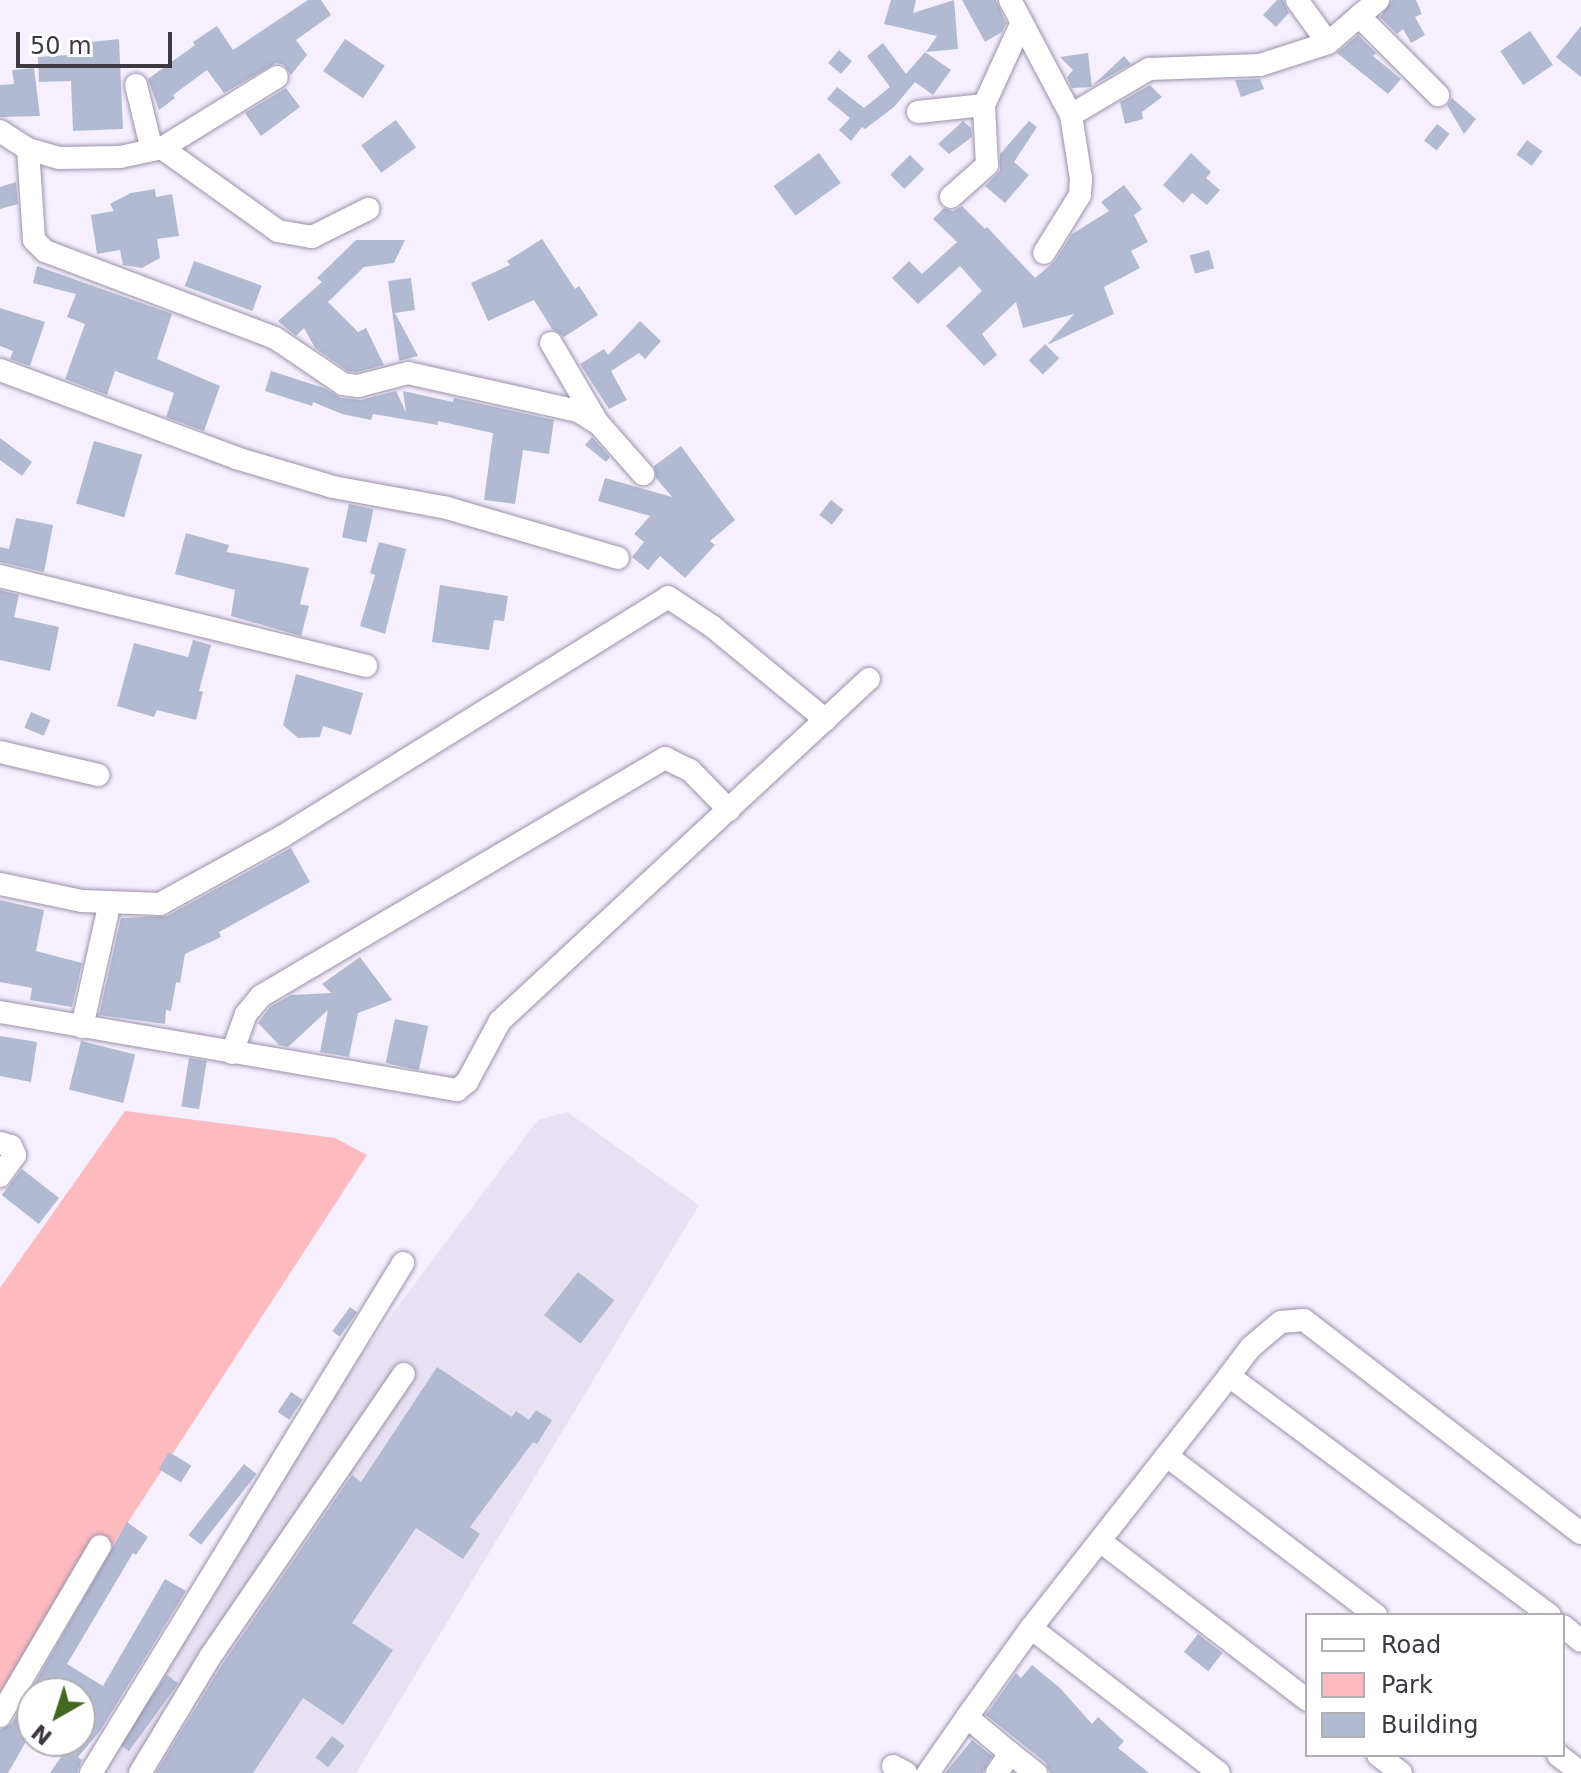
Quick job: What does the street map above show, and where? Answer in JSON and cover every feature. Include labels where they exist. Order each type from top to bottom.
[{"type":"street","points":[[1010,0],[1071,115],[1080,195],[1044,253]]},
{"type":"street","points":[[1297,0],[1328,43]]},
{"type":"street","points":[[1071,115],[1149,69],[1260,65],[1328,43],[1378,0]]},
{"type":"street","points":[[1359,16],[1438,95]]},
{"type":"street","points":[[951,197],[987,165],[984,105],[1022,22]]},
{"type":"street","points":[[0,131],[28,149],[59,158],[120,157],[157,149],[277,77]]},
{"type":"street","points":[[136,85],[157,149],[278,231],[312,237],[368,209]]},
{"type":"street","points":[[918,112],[984,105]]},
{"type":"street","points":[[28,149],[34,240],[45,251],[275,338],[343,384],[358,386],[408,373],[578,411],[599,424]]},
{"type":"street","points":[[551,343],[599,424],[643,474]]},
{"type":"street","points":[[0,370],[236,458],[333,487],[447,508],[618,558]]},
{"type":"street","points":[[0,576],[366,666]]},
{"type":"street","points":[[0,884],[82,901],[160,904],[283,836],[668,597],[713,627],[826,720]]},
{"type":"street","points":[[0,1012],[457,1090],[463,1087],[500,1021],[869,679]]},
{"type":"street","points":[[0,752],[98,775]]},
{"type":"street","points":[[232,1053],[246,1014],[261,996],[665,758],[690,770],[729,810]]},
{"type":"street","points":[[82,1027],[110,902]]},
{"type":"street","points":[[0,1143],[11,1146],[15,1155],[0,1176]]},
{"type":"street","points":[[91,1773],[403,1263]]},
{"type":"street","points":[[928,1773],[1031,1628],[1251,1347],[1281,1322],[1304,1320],[1581,1533]]},
{"type":"street","points":[[140,1773],[210,1657],[404,1374]]},
{"type":"street","points":[[1229,1376],[1547,1613]]},
{"type":"street","points":[[1167,1456],[1373,1613]]},
{"type":"street","points":[[1100,1541],[1305,1698]]},
{"type":"street","points":[[0,1716],[100,1546]]},
{"type":"street","points":[[1031,1628],[1219,1773]]},
{"type":"street","points":[[1565,1628],[1581,1641]]},
{"type":"street","points":[[967,1717],[1036,1773]]},
{"type":"street","points":[[997,1773],[1010,1753]]},
{"type":"street","points":[[1381,1757],[1401,1773]]},
{"type":"street","points":[[1561,1757],[1581,1773]]},
{"type":"shaded area","points":[[567,1112],[699,1205],[356,1773],[95,1773],[365,1350],[538,1120]]},
{"type":"green space","points":[[125,1111],[335,1138],[367,1155],[27,1677],[16,1677],[16,1694],[0,1719],[0,1288]]},
{"type":"building","points":[[308,0],[321,0],[331,15],[296,40],[307,55],[291,75],[284,65],[276,63],[224,93],[207,70],[173,95],[175,98],[159,110],[148,79],[195,45],[193,42],[217,26],[233,50]]},
{"type":"building","points":[[891,0],[916,0],[913,13],[954,0],[958,49],[926,52],[937,36],[884,24]]},
{"type":"building","points":[[962,0],[996,0],[1006,23],[1002,32],[985,42]]},
{"type":"building","points":[[1277,0],[1283,0],[1289,13],[1276,27],[1263,15]]},
{"type":"building","points":[[1392,0],[1416,0],[1422,14],[1415,17],[1425,35],[1411,43],[1403,29],[1397,34],[1380,17]]},
{"type":"building","points":[[1581,26],[1581,77],[1556,57]]},
{"type":"building","points":[[1530,31],[1553,65],[1523,85],[1500,51]]},
{"type":"building","points":[[1358,35],[1376,53],[1373,56],[1401,79],[1388,94],[1337,53]]},
{"type":"building","points":[[119,39],[123,129],[73,131],[71,81],[39,82],[38,57],[83,54],[82,43]]},
{"type":"building","points":[[345,39],[385,66],[363,98],[323,71]]},
{"type":"building","points":[[883,43],[906,74],[925,52],[951,70],[933,95],[915,82],[894,107],[865,129],[862,127],[851,141],[839,130],[850,118],[827,99],[837,87],[864,108],[890,87],[867,56]]},
{"type":"building","points":[[839,50],[852,61],[841,74],[828,63]]},
{"type":"building","points":[[1088,53],[1092,87],[1072,88],[1067,77],[1073,70],[1060,57]]},
{"type":"building","points":[[1124,56],[1131,64],[1092,86]]},
{"type":"building","points":[[34,68],[40,116],[0,117],[0,85],[14,84],[12,70]]},
{"type":"building","points":[[1260,79],[1264,89],[1241,97],[1235,80]]},
{"type":"building","points":[[1150,85],[1162,97],[1142,112],[1143,119],[1125,124],[1120,102]]},
{"type":"building","points":[[286,88],[300,107],[261,136],[245,113]]},
{"type":"building","points":[[1452,98],[1476,119],[1464,134],[1447,105]]},
{"type":"building","points":[[396,120],[416,148],[381,173],[361,145]]},
{"type":"building","points":[[963,121],[971,128],[972,137],[949,154],[938,144]]},
{"type":"building","points":[[1029,121],[1037,127],[1014,162],[1029,175],[1005,203],[985,186],[1000,171],[1000,154]]},
{"type":"building","points":[[1437,124],[1450,134],[1437,150],[1424,141]]},
{"type":"building","points":[[1527,140],[1542,151],[1532,166],[1516,155]]},
{"type":"building","points":[[819,153],[841,183],[795,216],[774,186]]},
{"type":"building","points":[[1191,153],[1211,172],[1206,178],[1220,190],[1207,205],[1192,193],[1183,203],[1163,185]]},
{"type":"building","points":[[910,155],[924,169],[904,189],[890,175]]},
{"type":"building","points":[[16,182],[18,204],[0,209],[0,187]]},
{"type":"building","points":[[1124,185],[1142,209],[1134,215],[1148,242],[1131,251],[1140,268],[1104,287],[1114,314],[1047,345],[1074,314],[1023,328],[1016,302],[982,334],[997,355],[984,366],[946,326],[982,291],[960,266],[918,304],[892,278],[909,261],[922,274],[957,242],[933,219],[944,208],[953,211],[962,206],[985,229],[987,227],[1035,278],[1055,261],[1072,234],[1109,211],[1101,202]]},
{"type":"building","points":[[155,189],[156,197],[172,194],[179,236],[157,239],[160,258],[142,268],[123,265],[120,250],[97,254],[91,215],[114,211],[110,204],[131,193]]},
{"type":"building","points":[[542,239],[575,289],[579,286],[598,315],[564,337],[552,329],[534,300],[488,321],[471,283],[510,265],[507,261]]},
{"type":"building","points":[[356,240],[405,240],[394,263],[364,267],[328,302],[358,332],[366,328],[384,365],[357,372],[348,371],[315,348],[304,328],[296,336],[278,321],[322,282],[317,278]]},
{"type":"building","points":[[1209,250],[1214,268],[1195,274],[1190,256]]},
{"type":"building","points":[[194,261],[262,286],[252,311],[185,286]]},
{"type":"building","points":[[37,266],[172,314],[157,359],[220,386],[204,431],[166,417],[174,393],[115,371],[107,395],[65,379],[85,324],[67,317],[76,294],[33,283]]},
{"type":"building","points":[[411,278],[415,310],[395,313],[418,356],[399,361],[388,281]]},
{"type":"building","points":[[0,308],[45,322],[30,366],[10,359],[13,351],[0,346]]},
{"type":"building","points":[[640,321],[661,341],[645,359],[639,353],[611,371],[627,400],[609,409],[580,364],[604,349],[608,355]]},
{"type":"building","points":[[1045,344],[1059,358],[1043,374],[1029,360]]},
{"type":"building","points":[[271,371],[324,388],[341,398],[361,400],[396,391],[406,412],[403,391],[453,402],[454,398],[554,420],[549,454],[523,450],[515,504],[484,500],[493,433],[438,421],[438,425],[373,414],[371,420],[342,414],[313,402],[312,406],[265,391]]},
{"type":"building","points":[[592,437],[610,457],[606,462],[585,445]]},
{"type":"building","points":[[0,438],[32,462],[22,476],[0,460]]},
{"type":"building","points":[[94,441],[142,455],[124,517],[76,503]]},
{"type":"building","points":[[681,446],[735,520],[710,541],[715,545],[685,578],[660,556],[648,570],[632,557],[644,542],[634,534],[650,516],[598,501],[605,478],[672,497],[656,478],[654,466]]},
{"type":"building","points":[[831,500],[844,510],[832,525],[819,515]]},
{"type":"building","points":[[349,504],[373,509],[366,542],[342,537]]},
{"type":"building","points":[[16,518],[53,525],[44,572],[0,562],[0,547],[9,549]]},
{"type":"building","points":[[186,533],[229,545],[227,552],[309,568],[300,604],[309,606],[301,636],[231,616],[235,590],[175,574]]},
{"type":"building","points":[[379,542],[406,549],[385,634],[360,626],[375,575],[370,573]]},
{"type":"building","points":[[440,585],[508,596],[504,621],[494,620],[489,650],[432,642]]},
{"type":"building","points":[[0,590],[19,595],[14,617],[59,627],[50,671],[0,660]]},
{"type":"building","points":[[193,640],[211,645],[199,691],[203,692],[196,720],[157,710],[154,717],[117,706],[134,643],[188,657]]},
{"type":"building","points":[[296,674],[363,693],[351,735],[323,726],[320,737],[298,738],[283,725]]},
{"type":"building","points":[[31,712],[50,720],[44,736],[24,728]]},
{"type":"building","points":[[291,848],[310,882],[219,932],[221,937],[185,954],[180,983],[176,982],[171,1011],[166,1010],[165,1024],[99,1015],[121,918],[167,916]]},
{"type":"building","points":[[0,900],[44,910],[36,951],[82,963],[72,1007],[30,1000],[32,988],[0,982]]},
{"type":"building","points":[[360,957],[392,1000],[358,1013],[349,1057],[320,1052],[328,1010],[288,1047],[279,1045],[258,1023],[270,1007],[291,995],[331,993],[322,984]]},
{"type":"building","points":[[395,1019],[428,1026],[419,1070],[386,1063]]},
{"type":"building","points":[[0,1036],[37,1042],[31,1082],[0,1076]]},
{"type":"building","points":[[81,1041],[135,1055],[123,1103],[69,1090]]},
{"type":"building","points":[[189,1058],[207,1061],[199,1109],[181,1106]]},
{"type":"building","points":[[22,1169],[59,1198],[39,1224],[2,1195]]},
{"type":"building","points":[[578,1272],[614,1300],[580,1344],[544,1315]]},
{"type":"building","points":[[350,1307],[357,1312],[340,1337],[332,1331]]},
{"type":"building","points":[[437,1367],[512,1417],[516,1411],[529,1420],[536,1410],[552,1420],[537,1444],[533,1442],[470,1527],[480,1534],[463,1559],[416,1528],[352,1623],[393,1650],[343,1725],[303,1698],[253,1773],[156,1773],[222,1665],[352,1475],[361,1482]]},
{"type":"building","points":[[291,1392],[303,1400],[289,1420],[278,1412]]},
{"type":"building","points":[[169,1452],[191,1465],[181,1483],[159,1469]]},
{"type":"building","points":[[244,1464],[257,1474],[201,1545],[189,1535]]},
{"type":"building","points":[[127,1522],[148,1537],[136,1555],[133,1553],[67,1664],[88,1677],[38,1677]]},
{"type":"building","points":[[165,1579],[186,1591],[96,1736],[96,1682],[103,1686]]},
{"type":"building","points":[[1198,1634],[1222,1653],[1208,1671],[1184,1652]]},
{"type":"building","points":[[1032,1665],[1060,1688],[1092,1724],[1098,1717],[1124,1741],[1118,1748],[1149,1773],[1050,1773],[1045,1762],[986,1715],[1016,1673],[1021,1678]]},
{"type":"building","points":[[167,1675],[178,1683],[129,1751],[118,1743]]},
{"type":"building","points":[[16,1716],[17,1757],[8,1773],[0,1773],[0,1730],[12,1723]]},
{"type":"building","points":[[332,1736],[345,1746],[328,1767],[315,1757]]},
{"type":"building","points":[[972,1740],[992,1756],[983,1773],[945,1773]]},
{"type":"building","points":[[61,1757],[78,1757],[82,1760],[77,1773],[50,1773]]}]
